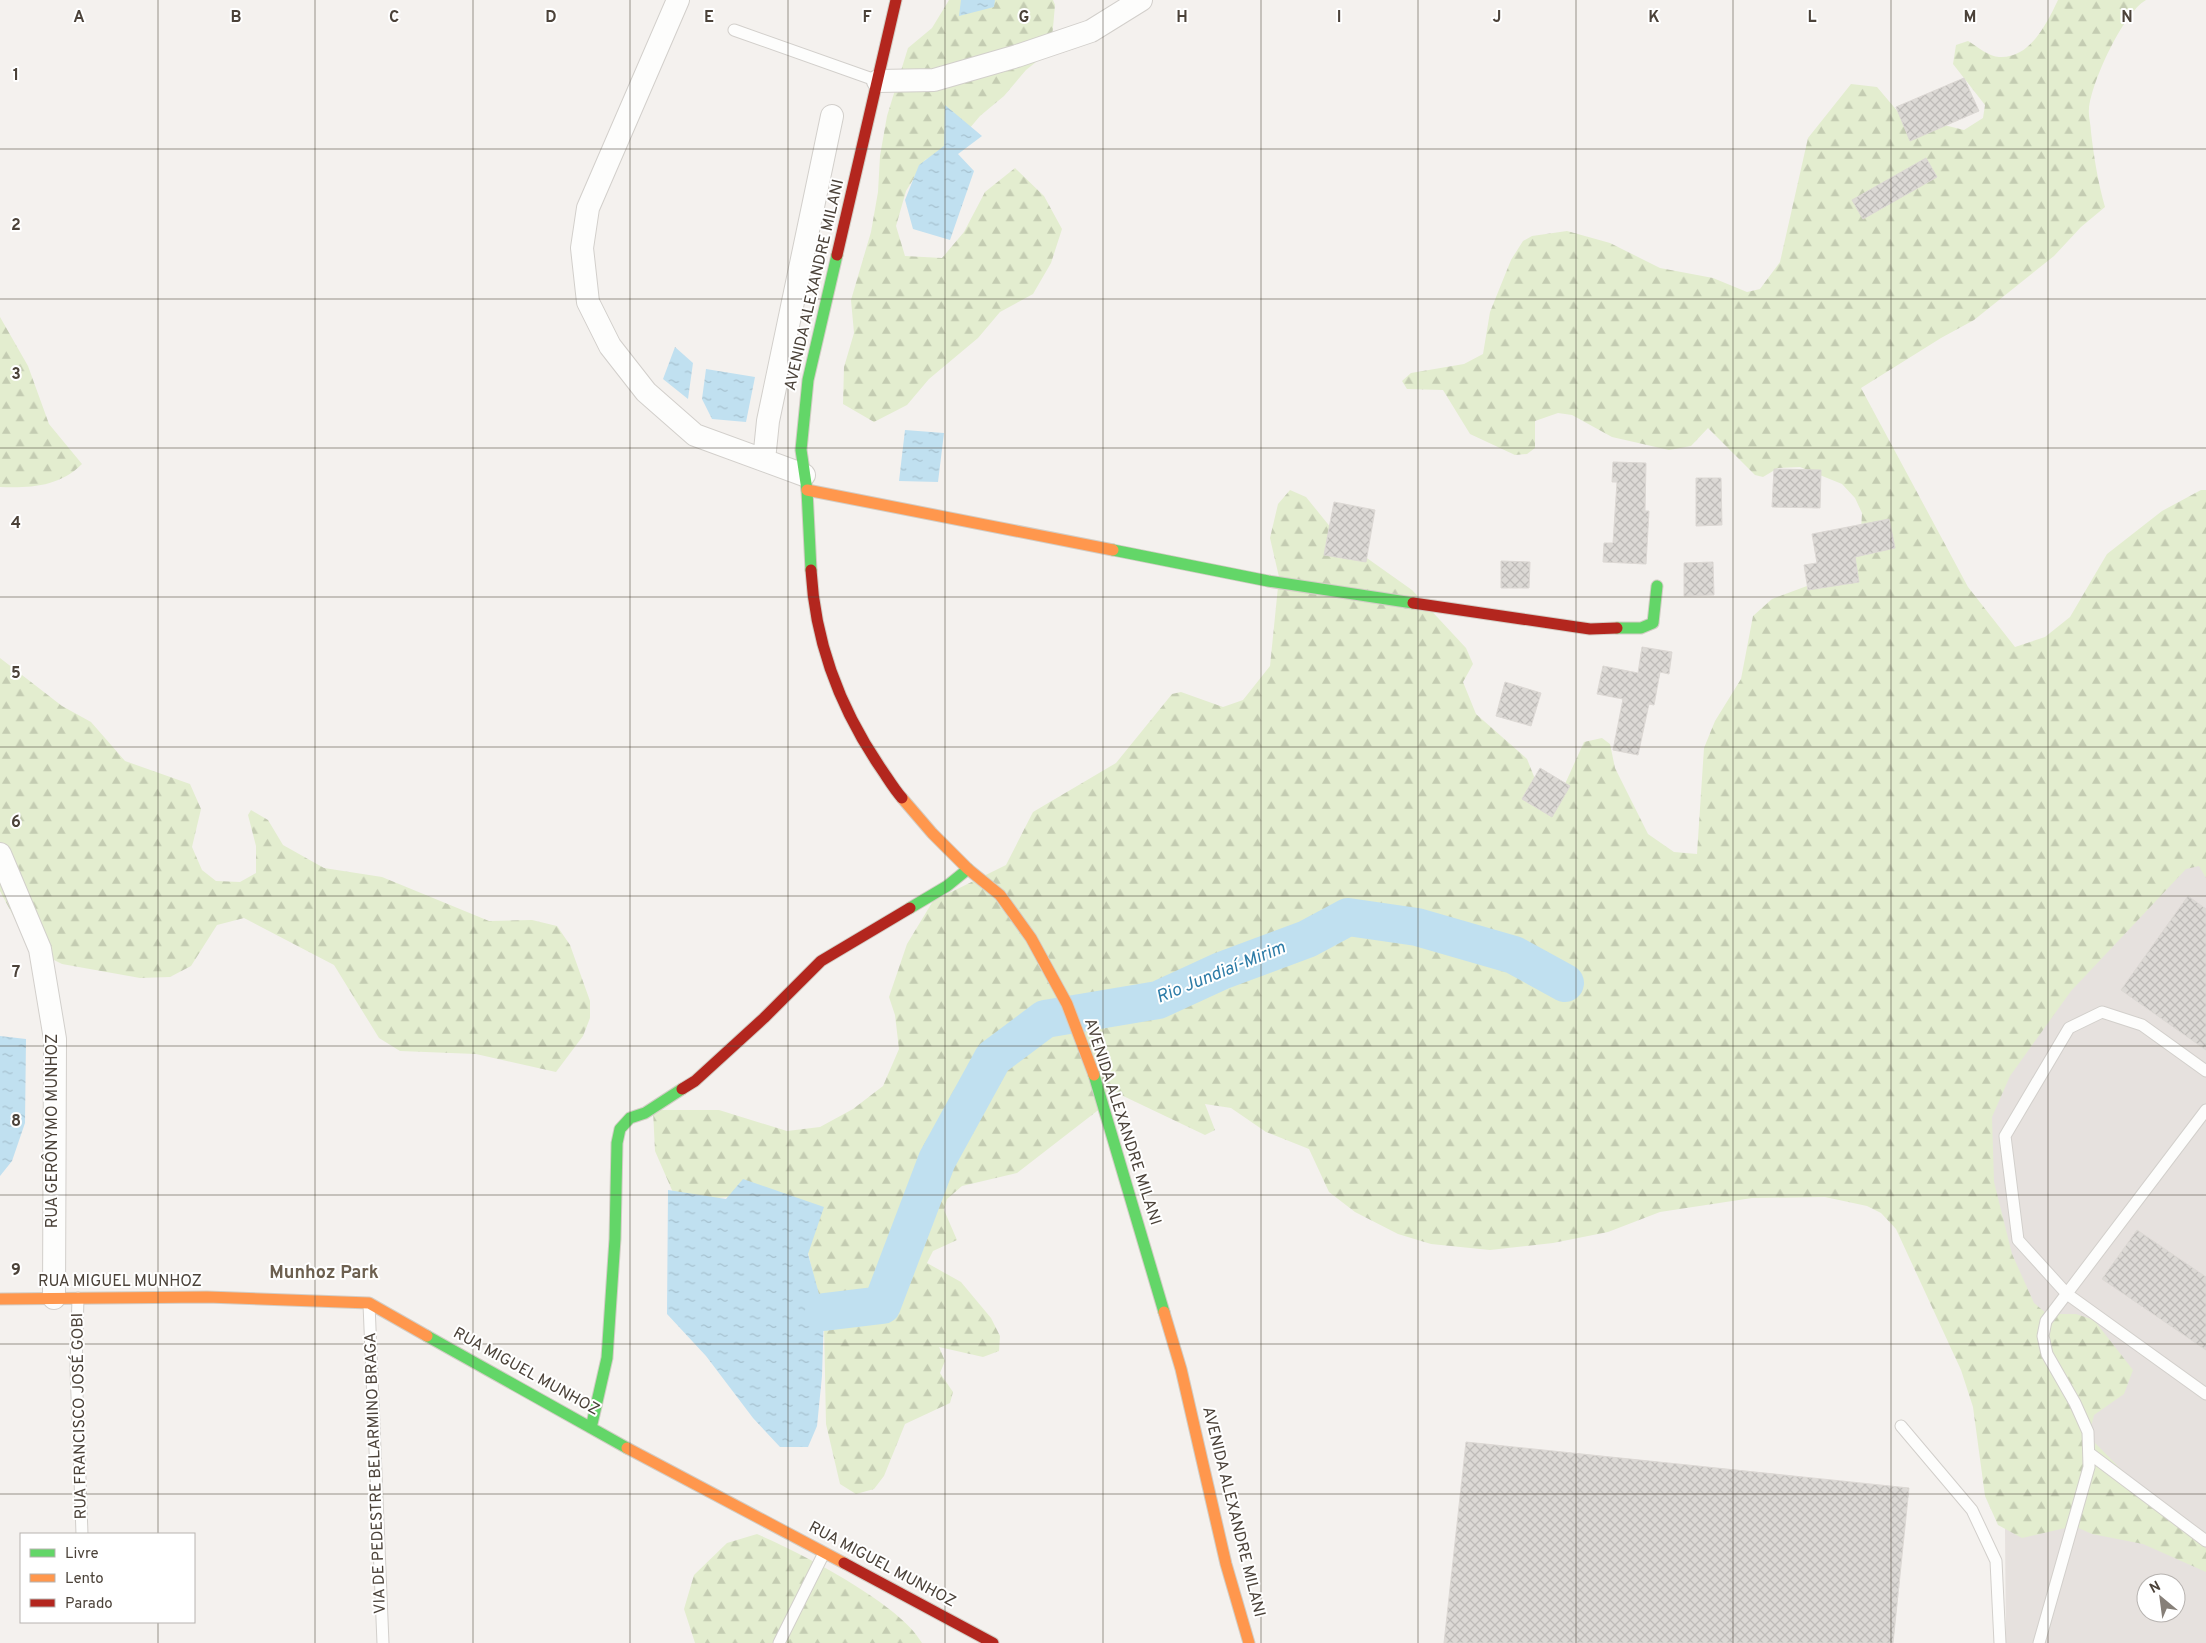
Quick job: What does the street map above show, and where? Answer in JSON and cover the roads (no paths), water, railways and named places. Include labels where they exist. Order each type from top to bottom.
[{"type":"street","points":[[678,0],[588,208],[582,248],[588,302],[610,346],[646,392],[695,435],[764,460],[806,482],[1268,581],[1590,629],[1641,628],[1653,623],[1656,586]]},
{"type":"street","name":"AVENIDA ALEXANDRE MILANI","points":[[896,0],[808,380],[801,450],[806,482],[813,602],[834,680],[862,740],[899,795],[932,833],[968,869],[1006,902],[1031,938],[1067,1004],[1096,1082],[1181,1369],[1226,1564],[1249,1643]]},
{"type":"street","points":[[878,81],[934,80],[1017,56],[1091,30],[1141,0]]},
{"type":"street","points":[[764,460],[768,422],[832,116]]},
{"type":"street","name":"RUA GERÔNYMO MUNHOZ","points":[[0,854],[40,950],[55,1039],[54,1298]]},
{"type":"street","points":[[590,1428],[607,1358],[615,1240],[616,1143],[620,1129],[630,1118],[644,1113],[694,1081],[764,1018],[821,961],[947,886],[968,869]]},
{"type":"street","name":"RUA MIGUEL MUNHOZ","points":[[0,1299],[207,1297],[369,1302],[590,1428],[993,1643]]},
{"type":"lane","points":[[734,30],[878,81]]},
{"type":"lane","points":[[2206,1070],[2142,1025],[2102,1012],[2069,1028],[2005,1136],[2018,1240],[2068,1294],[2206,1394]]},
{"type":"lane","points":[[2039,1643],[2089,1467],[2088,1432],[2075,1403],[2047,1354],[2043,1336],[2046,1321],[2206,1110]]},
{"type":"lane","name":"RUA FRANCISCO JOSÉ GOBI","points":[[78,1298],[76,1368],[82,1533]]},
{"type":"lane","name":"VIA DE PEDESTRE BELARMINO BRAGA","points":[[369,1302],[383,1643]]},
{"type":"lane","points":[[1901,1426],[1972,1510],[1996,1561],[2000,1643]]},
{"type":"lane","points":[[2089,1453],[2206,1541]]},
{"type":"lane","points":[[779,1643],[824,1552]]},
{"type":"water","points":[[961,0],[995,0],[994,7],[959,16]]},
{"type":"water","points":[[945,105],[982,136],[958,154],[974,171],[950,240],[913,229],[905,200],[919,165],[944,146]]},
{"type":"water","points":[[675,347],[693,363],[688,399],[663,379]]},
{"type":"water","points":[[706,369],[755,377],[746,422],[712,419],[702,399]]},
{"type":"water","points":[[905,430],[944,433],[938,482],[899,481]]},
{"type":"water","points":[[0,1036],[26,1039],[25,1123],[12,1161],[0,1176]]},
{"type":"water","points":[[743,1179],[824,1207],[808,1254],[824,1312],[822,1376],[817,1426],[808,1447],[780,1447],[753,1418],[706,1356],[667,1314],[668,1190],[726,1199]]},
{"type":"waterway","name":"Rio Jundiaí-Mirim","points":[[824,1312],[882,1305],[937,1160],[993,1058],[1045,1019],[1158,1000],[1221,971],[1307,939],[1348,917],[1417,927],[1514,955],[1565,983]]},
{"type":"district","name":"Munhoz Park","points":[[324,1273]]}]
